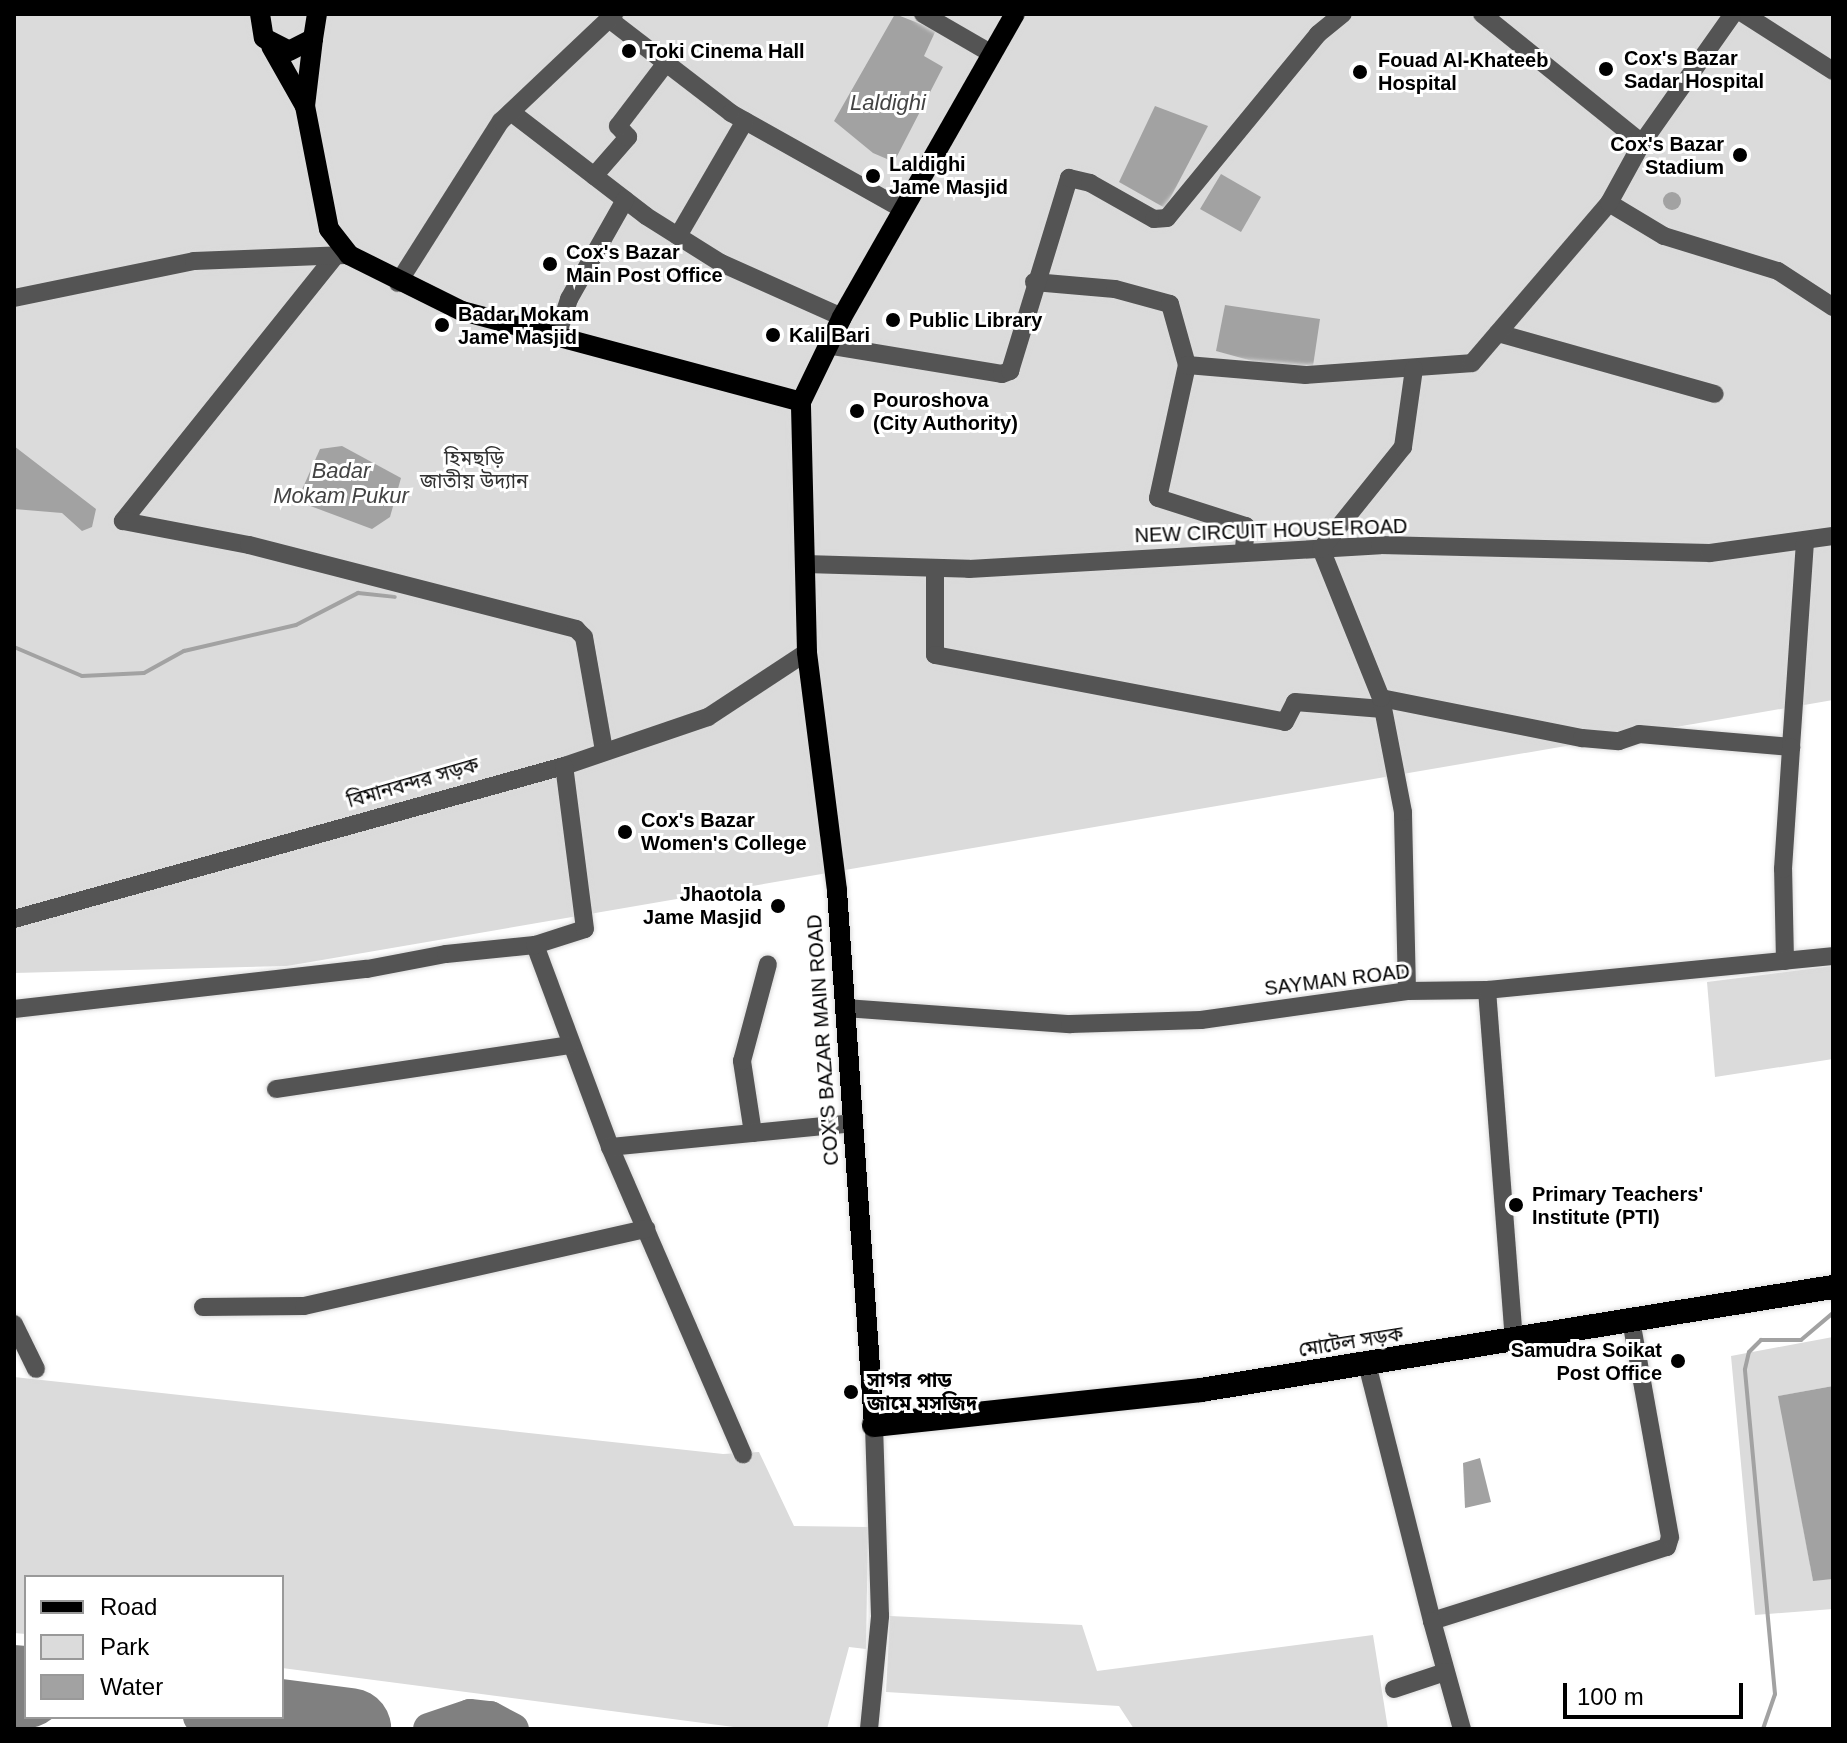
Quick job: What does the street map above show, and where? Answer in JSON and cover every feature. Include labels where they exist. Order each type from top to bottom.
[{"type":"highway","name":"মোটেল সড়ক","points":[[874,1425],[1201,1390],[1833,1287]]},
{"type":"main road","points":[[242,14],[268,42],[305,106],[329,229],[342,255],[462,311],[558,333],[801,402],[842,317],[1015,14]]},
{"type":"main road","points":[[260,14],[268,42]]},
{"type":"main road","points":[[268,42],[289,51],[318,23]]},
{"type":"main road","points":[[305,106],[318,23]]},
{"type":"main road","name":"COX'S BAZAR MAIN ROAD","points":[[801,402],[807,652],[837,890],[874,1425]]},
{"type":"street","points":[[923,14],[992,54]]},
{"type":"street","points":[[827,345],[1002,374],[1014,362],[1034,282],[1069,178],[1090,183],[1154,219],[1167,218],[1318,34],[1343,14]]},
{"type":"street","points":[[1482,14],[1642,143]]},
{"type":"street","points":[[1187,365],[1306,375],[1472,363],[1609,203],[1642,143],[1733,14]]},
{"type":"street","points":[[1744,14],[1833,71]]},
{"type":"street","points":[[398,283],[511,112],[612,16],[666,63],[745,121],[902,209]]},
{"type":"street","points":[[594,176],[628,137],[618,126],[666,63]]},
{"type":"street","points":[[511,112],[625,200],[721,263],[842,317]]},
{"type":"street","points":[[678,236],[745,121]]},
{"type":"street","points":[[558,333],[580,278],[625,200]]},
{"type":"street","points":[[1609,203],[1664,236],[1778,271],[1833,307]]},
{"type":"street","points":[[14,298],[194,261],[342,255]]},
{"type":"street","points":[[342,255],[123,521],[249,545],[576,629],[584,637],[604,751]]},
{"type":"street","points":[[1034,282],[1115,289],[1170,304],[1187,365],[1158,498],[1246,526],[1244,551]]},
{"type":"street","points":[[1498,333],[1715,394]]},
{"type":"street","points":[[1407,991],[1403,812],[1382,704],[1321,549],[1403,447],[1414,369]]},
{"type":"street","name":"NEW CIRCUIT HOUSE ROAD","points":[[805,564],[935,568],[1380,545],[1650,554],[1805,543],[1833,536]]},
{"type":"street","points":[[1785,961],[1783,869],[1805,543]]},
{"type":"street","points":[[935,568],[935,655],[1285,722],[1295,702],[1382,704],[1582,738],[1619,741],[1639,734],[1791,747]]},
{"type":"street","name":"বিমানবন্দর সড়ক","points":[[14,919],[564,766],[708,717],[807,652]]},
{"type":"street","points":[[14,1009],[535,945],[585,929],[564,766]]},
{"type":"street","points":[[535,945],[569,1045],[610,1147],[743,1454]]},
{"type":"street","name":"SAYMAN ROAD","points":[[845,1008],[1070,1024],[1172,1021],[1407,991],[1487,990],[1833,956]]},
{"type":"street","points":[[753,1133],[742,1061],[768,964]]},
{"type":"street","points":[[1487,990],[1514,1340]]},
{"type":"street","points":[[276,1089],[569,1045]]},
{"type":"street","points":[[610,1147],[853,1123]]},
{"type":"street","points":[[203,1307],[304,1306],[646,1229]]},
{"type":"street","points":[[1432,1621],[1667,1547],[1670,1537],[1631,1320]]},
{"type":"street","points":[[14,1324],[36,1369]]},
{"type":"street","points":[[1367,1364],[1462,1729]]},
{"type":"street","points":[[869,1729],[880,1616],[874,1425]]},
{"type":"street","points":[[1394,1689],[1445,1672]]},
{"type":"green space","name":"হিমছড়ি জাতীয় উদ্যান","points":[[14,14],[1833,14],[1833,700],[287,966],[14,973]]},
{"type":"green space","points":[[1833,966],[1833,1059],[1715,1077],[1707,982]]},
{"type":"green space","points":[[1833,1337],[1833,1386],[1779,1396],[1813,1580],[1833,1579],[1833,1609],[1755,1615],[1731,1356]]},
{"type":"green space","points":[[14,1377],[723,1454],[759,1452],[794,1526],[868,1527],[866,1649],[849,1647],[827,1729],[749,1729],[284,1668],[284,1575],[24,1575],[24,1634],[14,1633]]},
{"type":"green space","points":[[890,1616],[1082,1625],[1097,1671],[1373,1635],[1388,1729],[1134,1729],[1119,1706],[886,1692]]},
{"type":"water","name":"Laldighi","points":[[895,14],[936,30],[924,56],[943,67],[894,162],[873,153],[834,121]]},
{"type":"water","points":[[1155,106],[1208,126],[1165,208],[1119,182]]},
{"type":"water","points":[[1221,174],[1261,197],[1241,232],[1200,209]]},
{"type":"water","points":[[1668,192],[1676,192],[1681,201],[1679,208],[1668,210],[1663,205],[1663,197]]},
{"type":"water","points":[[1225,305],[1320,319],[1313,366],[1256,362],[1216,351]]},
{"type":"water","points":[[14,446],[96,509],[92,527],[82,531],[62,513],[14,509]]},
{"type":"water","name":"Badar Mokam Pukur","points":[[342,446],[401,478],[390,517],[372,529],[297,501],[320,449]]},
{"type":"water","points":[[1833,1386],[1833,1579],[1813,1581],[1778,1396]]},
{"type":"water","points":[[1480,1458],[1491,1502],[1465,1508],[1463,1463]]},
{"type":"waterway","points":[[14,647],[82,676],[144,673],[184,651],[296,625],[358,593],[395,597]]},
{"type":"waterway","points":[[1763,1729],[1775,1694],[1745,1369],[1749,1352],[1761,1340],[1801,1340],[1833,1313]]},
{"type":"taxiway","points":[[429,1729],[470,1715],[490,1717],[513,1729]]},
{"type":"taxiway","points":[[202,1719],[217,1729]]},
{"type":"runway","points":[[14,1686],[24,1687]]},
{"type":"runway","points":[[272,1719],[350,1729]]},
{"type":"place","name":"Toki Cinema Hall","points":[[629,51]]},
{"type":"place","name":"Cox's Bazar Sadar Hospital","points":[[1606,69]]},
{"type":"place","name":"Fouad Al-Khateeb Hospital","points":[[1360,72]]},
{"type":"place","name":"Cox's Bazar Stadium","points":[[1740,155]]},
{"type":"place","name":"Laldighi Jame Masjid","points":[[873,176]]},
{"type":"place","name":"Cox's Bazar Main Post Office","points":[[550,264]]},
{"type":"place","name":"Public Library","points":[[893,320]]},
{"type":"place","name":"Badar Mokam Jame Masjid","points":[[442,325]]},
{"type":"place","name":"Kali Bari","points":[[773,335]]},
{"type":"place","name":"Pouroshova (City Authority)","points":[[857,411]]},
{"type":"place","name":"Cox's Bazar Women's College","points":[[625,832]]},
{"type":"place","name":"Jhaotola Jame Masjid","points":[[778,906]]},
{"type":"place","name":"Primary Teachers' Institute (PTI)","points":[[1516,1205]]},
{"type":"place","name":"Samudra Soikat Post Office","points":[[1678,1361]]},
{"type":"place","name":"সাগর পাড় জামে মসজিদ","points":[[851,1392]]}]
